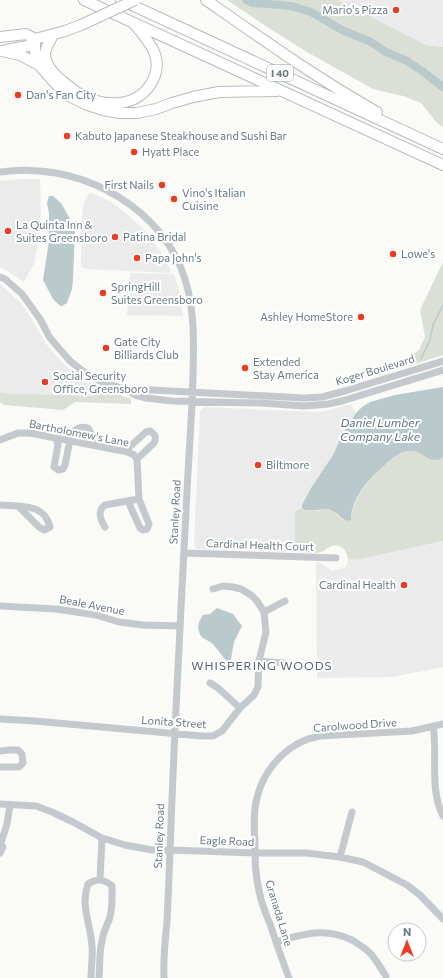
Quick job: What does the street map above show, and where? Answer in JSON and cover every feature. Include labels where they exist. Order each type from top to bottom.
[{"type":"highway","name":"I 40","points":[[84,0],[443,165]]},
{"type":"highway","name":"I 40","points":[[122,0],[441,148]]},
{"type":"highway","points":[[1,51],[28,46],[35,39],[53,35],[81,25],[135,0]]},
{"type":"highway","points":[[210,2],[293,60],[352,98],[441,148]]},
{"type":"highway","points":[[53,35],[46,48],[45,54],[46,60],[54,74],[78,93],[91,99],[104,103],[131,101],[146,91],[155,76],[156,69],[155,53],[151,44],[133,22]]},
{"type":"highway","points":[[0,37],[26,34],[35,39]]},
{"type":"highway","points":[[35,39],[35,53],[39,65]]},
{"type":"highway","points":[[1,51],[20,55],[39,65],[69,96],[85,104],[119,113],[137,113],[156,109],[193,97],[219,92],[280,91]]},
{"type":"street","name":"Stanley Road","points":[[0,172],[25,171],[61,174],[93,184],[112,193],[135,208],[162,236],[175,256],[182,270],[192,309],[194,333],[193,402],[180,626],[164,978]]},
{"type":"street","points":[[0,276],[22,294],[40,319],[50,338],[70,362],[100,381],[127,390]]},
{"type":"street","name":"Koger Boulevard","points":[[127,390],[135,389],[304,398],[322,397],[443,361]]},
{"type":"street","name":"Koger Boulevard","points":[[127,390],[135,395],[146,398],[172,401],[316,406],[348,399],[443,370]]},
{"type":"street","points":[[56,439],[58,445],[54,467],[58,470],[63,469],[65,465],[71,435],[73,432],[83,427],[88,428],[93,438],[92,445]]},
{"type":"street","points":[[125,451],[146,432],[150,431],[156,436],[156,440],[137,459]]},
{"type":"street","name":"Bartholomew's Lane","points":[[0,440],[23,433],[125,451],[134,455],[137,459],[139,499],[149,524],[147,529],[142,530],[140,528],[128,501]]},
{"type":"street","points":[[105,527],[100,514],[102,507],[139,499]]},
{"type":"street","points":[[0,505],[18,506]]},
{"type":"street","name":"Cardinal Health Court","points":[[184,553],[336,558]]},
{"type":"street","points":[[213,589],[223,586],[241,589],[251,595],[264,612],[285,601]]},
{"type":"street","name":"Beale Avenue","points":[[0,606],[56,609],[96,615],[119,622],[143,625],[180,626]]},
{"type":"street","name":"Lonita Street","points":[[0,719],[213,736],[222,731],[240,708],[254,695],[258,687],[260,661],[266,632],[264,612]]},
{"type":"street","points":[[260,661],[284,663]]},
{"type":"street","points":[[210,684],[218,688],[240,708]]},
{"type":"street","name":"Carolwood Drive","points":[[255,853],[254,819],[255,806],[259,791],[262,781],[274,762],[285,752],[308,739],[320,736],[412,731],[443,724]]},
{"type":"street","points":[[433,726],[436,788],[438,801],[443,816]]},
{"type":"street","points":[[0,751],[18,750],[22,754],[23,763],[19,768],[0,767]]},
{"type":"street","name":"Eagle Road","points":[[0,804],[36,806],[73,822],[102,838],[125,845],[152,850],[306,853],[340,857],[363,862],[407,885],[420,895],[443,919]]},
{"type":"street","points":[[0,853],[3,847],[1,842],[7,824],[10,805]]},
{"type":"street","points":[[340,857],[352,812]]},
{"type":"street","points":[[100,880],[102,838]]},
{"type":"street","name":"Granada Lane","points":[[255,853],[256,875],[260,896],[289,978]]},
{"type":"street","points":[[91,978],[92,947],[90,931],[85,913],[86,891],[88,886],[95,880],[100,880],[109,883],[112,886],[112,909],[104,932],[101,948],[99,978]]},
{"type":"street","points":[[90,931],[104,932]]},
{"type":"street","points":[[276,942],[299,935],[313,933],[327,933],[343,936],[357,943],[370,953],[386,976]]},
{"type":"shaded area","points":[[227,0],[338,0],[426,45],[443,47],[443,127],[438,124],[421,103],[403,96],[373,89],[307,52]]},
{"type":"shaded area","points":[[338,0],[443,0],[443,47],[426,45]]},
{"type":"shaded area","points":[[40,179],[41,215],[39,240],[34,264],[24,282],[0,267],[0,181]]},
{"type":"shaded area","points":[[90,192],[111,202],[132,218],[150,236],[167,262],[171,273],[85,269],[81,266],[82,216],[84,202]]},
{"type":"shaded area","points":[[443,262],[443,355],[403,368],[401,363],[419,350],[425,337],[420,310]]},
{"type":"shaded area","points":[[130,273],[174,274],[180,294],[183,316],[127,315]]},
{"type":"shaded area","points":[[0,284],[23,305],[47,345],[57,357],[69,369],[84,380],[100,388],[96,396],[2,393],[0,391]]},
{"type":"shaded area","points":[[100,388],[131,399],[131,404],[75,402],[63,410],[4,405],[0,402],[0,391],[2,393],[96,396]]},
{"type":"shaded area","points":[[352,404],[356,413],[342,435],[333,455],[311,488],[302,505],[302,508],[295,511],[295,552],[196,549],[194,544],[200,411],[202,409],[205,407],[315,412]]},
{"type":"shaded area","points":[[408,451],[417,451],[426,457],[441,459],[443,456],[443,541],[356,560],[348,559],[345,550],[340,546],[330,547],[318,553],[295,552],[295,511],[302,508],[305,510],[316,511],[326,509],[332,510],[343,520],[351,520],[355,503],[363,488],[395,456]]},
{"type":"shaded area","points":[[443,541],[443,667],[393,677],[317,678],[316,562],[331,570],[341,569],[345,567],[348,559],[356,560]]},
{"type":"water","points":[[49,196],[53,196],[61,203],[75,230],[72,289],[67,303],[62,306],[53,299],[43,280],[49,241],[49,213],[47,203]]},
{"type":"water","name":"Daniel Lumber Company Lake","points":[[443,387],[443,456],[441,459],[431,459],[413,451],[402,452],[396,455],[374,475],[362,489],[354,504],[351,520],[348,521],[343,519],[331,510],[305,510],[302,508],[302,505],[311,488],[333,455],[342,435],[356,413],[362,407],[370,402],[395,395]]},
{"type":"water","points":[[217,608],[233,614],[242,626],[234,642],[231,659],[228,663],[212,643],[200,635],[198,628],[199,622],[203,615],[210,614]]},
{"type":"waterway","points":[[246,0],[252,3],[295,7],[311,12],[342,30],[371,42],[384,51],[407,61],[443,87]]},
{"type":"waterway","points":[[421,359],[430,340],[433,325],[443,305]]},
{"type":"place","name":"Mario's Pizza","points":[[396,10]]},
{"type":"place","name":"Dan's Fan City","points":[[18,95]]},
{"type":"place","name":"Kabuto Japanese Steakhouse and Sushi Bar","points":[[67,136]]},
{"type":"place","name":"Hyatt Place","points":[[134,152]]},
{"type":"place","name":"First Nails","points":[[162,185]]},
{"type":"place","name":"Vino's Italian Cuisine","points":[[174,199]]},
{"type":"place","name":"La Quinta Inn & Suites Greensboro","points":[[8,231]]},
{"type":"place","name":"Patina Bridal","points":[[115,237]]},
{"type":"place","name":"Lowe's","points":[[393,254]]},
{"type":"place","name":"Papa John's","points":[[137,258]]},
{"type":"place","name":"SpringHill Suites Greensboro","points":[[103,293]]},
{"type":"place","name":"Ashley HomeStore","points":[[361,317]]},
{"type":"place","name":"Gate City Billiards Club","points":[[106,348]]},
{"type":"place","name":"Extended Stay America","points":[[245,368]]},
{"type":"place","name":"Social Security Office, Greensboro","points":[[45,382]]},
{"type":"place","name":"Biltmore","points":[[258,465]]},
{"type":"place","name":"Cardinal Health","points":[[404,585]]},
{"type":"district","name":"WHISPERING WOODS","points":[[262,666]]}]
